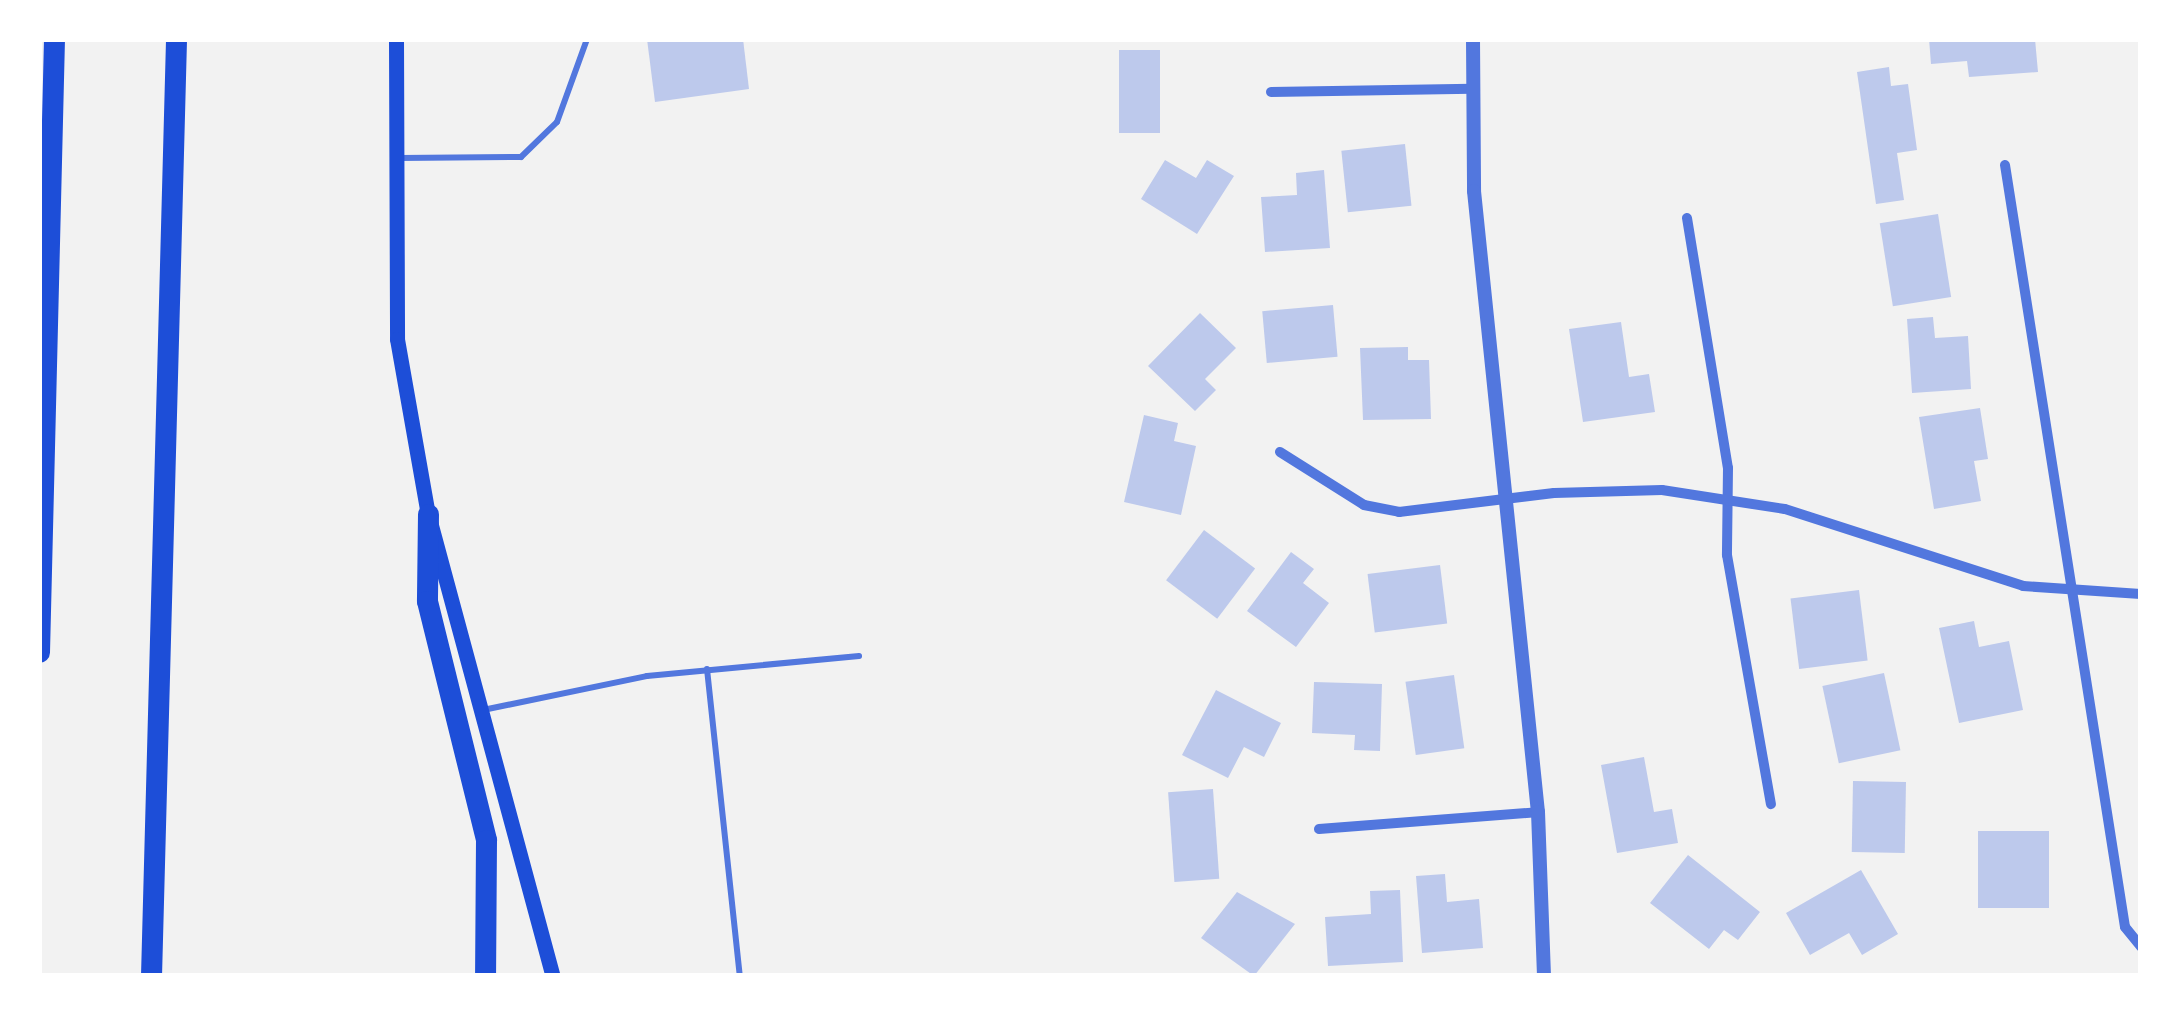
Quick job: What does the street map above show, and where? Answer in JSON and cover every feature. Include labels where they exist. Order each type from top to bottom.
[{"type":"highway","points":[[39,652],[54,39]]},
{"type":"highway","points":[[151,976],[176,39]]},
{"type":"highway","points":[[428,514],[427,601],[486,840],[485,976]]},
{"type":"main road","points":[[396,39],[397,339],[428,514],[553,976]]},
{"type":"street","points":[[1473,39],[1474,191],[1538,812],[1544,976]]},
{"type":"street","points":[[1270,92],[1472,89]]},
{"type":"street","points":[[2005,165],[2125,927],[2141,947]]},
{"type":"street","points":[[1688,218],[1728,468],[1723,497],[1771,804]]},
{"type":"street","points":[[1280,452],[1364,505],[1399,512],[1594,490],[1723,497],[2023,586],[2141,595]]},
{"type":"street","points":[[1319,829],[1538,812]]},
{"type":"lane","points":[[393,158],[520,157],[557,122],[587,39]]},
{"type":"lane","points":[[478,711],[707,670],[859,656]]},
{"type":"lane","points":[[707,670],[740,976]]},
{"type":"building","points":[[647,39],[743,39],[749,89],[655,102]]},
{"type":"building","points":[[1929,39],[2035,39],[2038,72],[1969,77],[1967,61],[1931,64]]},
{"type":"building","points":[[1119,50],[1160,50],[1160,133],[1119,133]]},
{"type":"building","points":[[1889,67],[1891,86],[1908,84],[1917,150],[1897,153],[1904,200],[1876,204],[1857,72]]},
{"type":"building","points":[[1405,144],[1411,206],[1348,212],[1341,151]]},
{"type":"building","points":[[1165,160],[1196,178],[1207,160],[1234,176],[1197,234],[1141,199]]},
{"type":"building","points":[[1324,170],[1330,248],[1265,252],[1261,197],[1297,195],[1296,173]]},
{"type":"building","points":[[1938,214],[1951,297],[1893,306],[1880,223]]},
{"type":"building","points":[[1333,305],[1338,357],[1267,363],[1262,311]]},
{"type":"building","points":[[1200,313],[1236,348],[1205,379],[1216,390],[1195,411],[1148,366]]},
{"type":"building","points":[[1933,317],[1935,338],[1968,336],[1971,389],[1912,393],[1907,319]]},
{"type":"building","points":[[1621,322],[1629,377],[1649,374],[1655,412],[1583,422],[1569,329]]},
{"type":"building","points":[[1408,347],[1408,360],[1429,360],[1431,419],[1363,420],[1360,348]]},
{"type":"building","points":[[1980,408],[1988,459],[1974,461],[1981,501],[1934,509],[1919,417]]},
{"type":"building","points":[[1144,415],[1178,423],[1174,441],[1196,446],[1181,515],[1124,502]]},
{"type":"building","points":[[1204,530],[1255,569],[1217,619],[1166,580]]},
{"type":"building","points":[[1291,552],[1314,569],[1303,583],[1329,603],[1296,647],[1247,611]]},
{"type":"building","points":[[1440,565],[1447,624],[1375,632],[1368,574]]},
{"type":"building","points":[[1859,590],[1868,660],[1799,669],[1791,598]]},
{"type":"building","points":[[1974,621],[1979,647],[2009,641],[2023,710],[1959,723],[1939,628]]},
{"type":"building","points":[[1884,673],[1900,750],[1839,763],[1822,686]]},
{"type":"building","points":[[1454,675],[1464,748],[1416,755],[1405,682]]},
{"type":"building","points":[[1314,682],[1382,684],[1380,751],[1354,750],[1355,735],[1312,733]]},
{"type":"building","points":[[1216,690],[1281,723],[1264,757],[1244,747],[1228,778],[1182,755]]},
{"type":"building","points":[[1644,757],[1654,812],[1672,809],[1678,843],[1617,853],[1601,765]]},
{"type":"building","points":[[1853,781],[1906,782],[1905,853],[1852,852]]},
{"type":"building","points":[[1213,789],[1219,879],[1174,882],[1168,792]]},
{"type":"building","points":[[1978,831],[2049,831],[2049,908],[1978,908]]},
{"type":"building","points":[[1688,855],[1760,912],[1738,940],[1724,930],[1709,949],[1650,903]]},
{"type":"building","points":[[1861,870],[1898,934],[1862,955],[1849,933],[1810,955],[1786,913]]},
{"type":"building","points":[[1445,874],[1447,902],[1479,899],[1483,948],[1422,953],[1416,876]]},
{"type":"building","points":[[1400,890],[1403,962],[1328,966],[1325,917],[1371,914],[1370,891]]},
{"type":"building","points":[[1237,892],[1295,924],[1254,976],[1201,938]]}]
